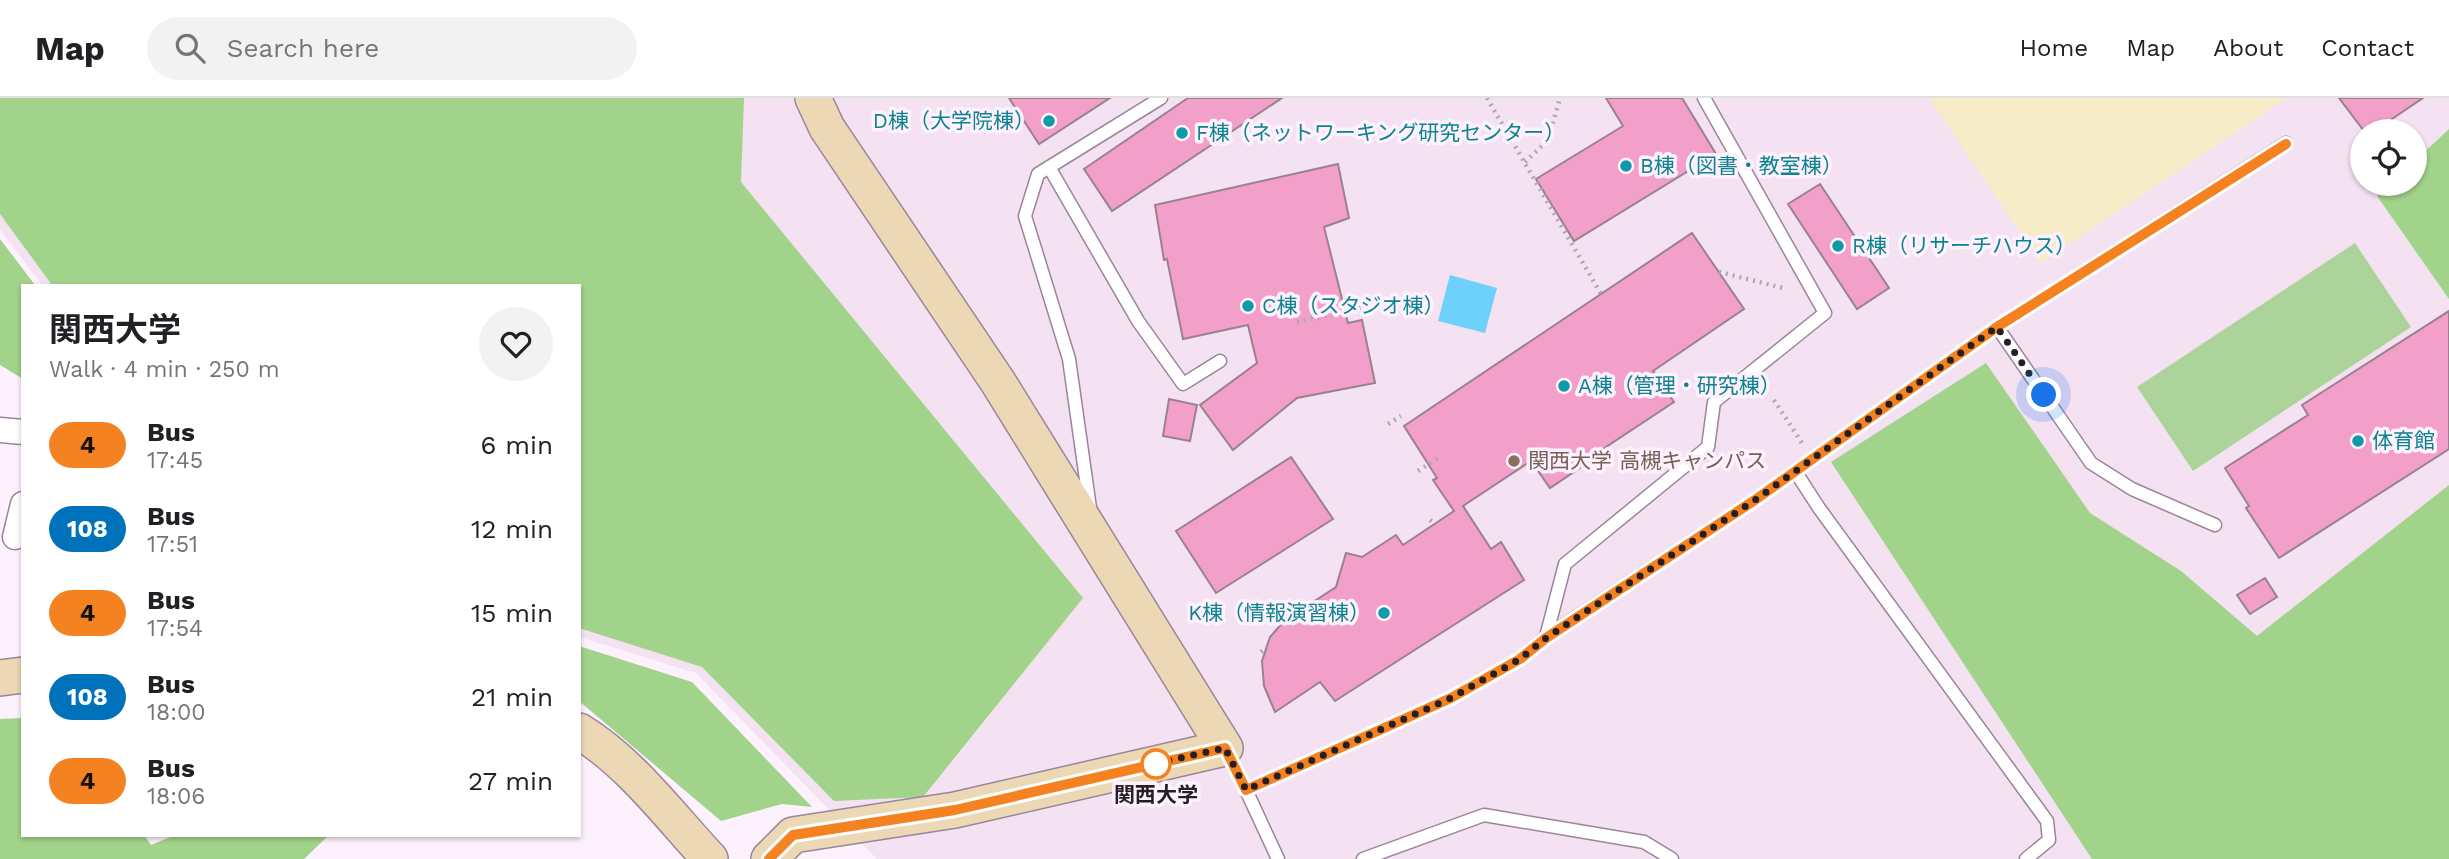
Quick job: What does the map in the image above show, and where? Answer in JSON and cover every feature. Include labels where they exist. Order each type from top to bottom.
[{"type":"street","points":[[769,859],[793,835],[955,810],[1225,748],[998,382],[827,128],[813,98]]},
{"type":"street","points":[[0,430],[21,432]]},
{"type":"street","points":[[15,537],[21,512]]},
{"type":"street","points":[[0,678],[21,675]]},
{"type":"street","points":[[581,732],[596,741],[626,768],[710,859]]},
{"type":"lane","points":[[1094,536],[1069,359],[1025,216],[1038,174],[1161,98]]},
{"type":"lane","points":[[1546,638],[1565,564],[1708,447],[1714,402],[1825,313],[1704,98]]},
{"type":"lane","points":[[1246,790],[1451,698],[1520,659],[1546,638],[1795,471],[1997,327],[2286,144]]},
{"type":"lane","points":[[1049,167],[1138,321],[1183,384],[1220,361]]},
{"type":"lane","points":[[1997,327],[2091,463],[2132,488],[2216,525]]},
{"type":"lane","points":[[1795,471],[1819,508],[2047,821],[2049,840],[2026,859]]},
{"type":"lane","points":[[1225,748],[1278,859]]},
{"type":"lane","points":[[1363,859],[1484,815],[1644,842],[1672,859]]},
{"type":"path","points":[[1488,98],[1601,294]]},
{"type":"path","points":[[1525,162],[1548,140],[1560,98]]},
{"type":"path","points":[[1719,272],[1816,296]]},
{"type":"path","points":[[1297,322],[1378,304]]},
{"type":"path","points":[[1774,400],[1812,458]]},
{"type":"path","points":[[1388,425],[1401,415]]},
{"type":"path","points":[[1418,471],[1438,458]]},
{"type":"path","points":[[1261,652],[1267,647]]},
{"type":"shaded area","name":"関西大学 高槻キャンパス","points":[[0,98],[2449,98],[2449,859],[877,859],[696,673],[581,638],[581,284],[41,284],[0,229]]},
{"type":"green space","points":[[0,98],[744,98],[741,182],[1083,598],[923,797],[834,801],[702,667],[581,629],[581,284],[51,284],[0,214]]},
{"type":"green space","points":[[2449,129],[2449,299],[2377,196],[2427,196],[2427,150]]},
{"type":"green space","points":[[0,239],[34,284],[21,284],[21,378],[0,365]]},
{"type":"green space","points":[[2355,243],[2411,327],[2193,471],[2137,387]]},
{"type":"green space","points":[[1986,363],[2090,513],[2181,571],[2257,636],[2449,485],[2449,859],[2092,859],[1831,462]]},
{"type":"green space","points":[[581,647],[692,682],[812,807],[782,804],[721,821],[581,703]]},
{"type":"green space","points":[[21,718],[21,837],[145,837],[151,845],[170,837],[327,837],[304,859],[0,859],[0,719]]},
{"type":"sand","points":[[1929,98],[2287,98],[2041,263]]},
{"type":"water","points":[[1450,275],[1497,288],[1485,333],[1438,321]]},
{"type":"building","name":"D棟（大学院棟）","points":[[1009,98],[1110,98],[1039,144]]},
{"type":"building","name":"F棟（ネットワーキング研究センター）","points":[[1188,98],[1282,98],[1112,211],[1084,169]]},
{"type":"building","name":"B棟（図書・教室棟）","points":[[1606,98],[1682,98],[1716,154],[1574,241],[1536,179],[1623,126]]},
{"type":"building","points":[[2339,98],[2423,98],[2392,119],[2355,119]]},
{"type":"building","name":"C棟（スタジオ棟）","points":[[1338,164],[1349,218],[1324,227],[1348,323],[1362,320],[1375,383],[1297,398],[1233,450],[1200,405],[1257,363],[1248,325],[1183,339],[1167,259],[1164,260],[1155,205]]},
{"type":"building","name":"R棟（リサーチハウス）","points":[[1820,184],[1889,288],[1857,309],[1788,204]]},
{"type":"building","points":[[1692,233],[1744,309],[1653,371],[1674,402],[1550,488],[1531,461],[1463,506],[1491,549],[1501,542],[1524,580],[1335,701],[1320,682],[1275,712],[1264,686],[1262,661],[1270,637],[1284,621],[1336,587],[1346,553],[1362,557],[1396,535],[1403,545],[1454,511],[1433,480],[1437,478],[1404,426]]},
{"type":"building","name":"体育館","points":[[2449,311],[2449,449],[2279,558],[2246,508],[2249,506],[2225,468],[2308,415],[2302,405]]},
{"type":"building","points":[[1169,399],[1197,405],[1190,441],[1163,436]]},
{"type":"building","name":"K棟（情報演習棟）","points":[[1291,457],[1333,519],[1216,593],[1176,531]]},
{"type":"building","points":[[2265,578],[2277,597],[2250,614],[2237,595]]},
{"type":"bus line","name":"4","points":[[769,859],[793,835],[955,810],[1225,748],[1246,790],[1451,698],[1520,659],[1546,638],[1755,500],[1997,327],[2286,144]]},
{"type":"place","name":"D棟（大学院棟）","points":[[1049,121]]},
{"type":"place","name":"F棟（ネットワーキング研究センター）","points":[[1182,133]]},
{"type":"place","name":"B棟（図書・教室棟）","points":[[1626,166]]},
{"type":"place","name":"R棟（リサーチハウス）","points":[[1838,246]]},
{"type":"place","name":"C棟（スタジオ棟）","points":[[1248,306]]},
{"type":"place","name":"A棟（管理・研究棟）","points":[[1564,386]]},
{"type":"place","name":"体育館","points":[[2358,441]]},
{"type":"place","name":"関西大学 高槻キャンパス","points":[[1514,461]]},
{"type":"place","name":"K棟（情報演習棟）","points":[[1384,613]]},
{"type":"place","name":"関西大学","points":[[1156,764]]},
{"type":"route","points":[[1156,764],[1144,766],[1225,748],[1246,790],[1451,698],[1520,659],[1546,638],[1755,500],[1997,327],[2044,395]]}]
